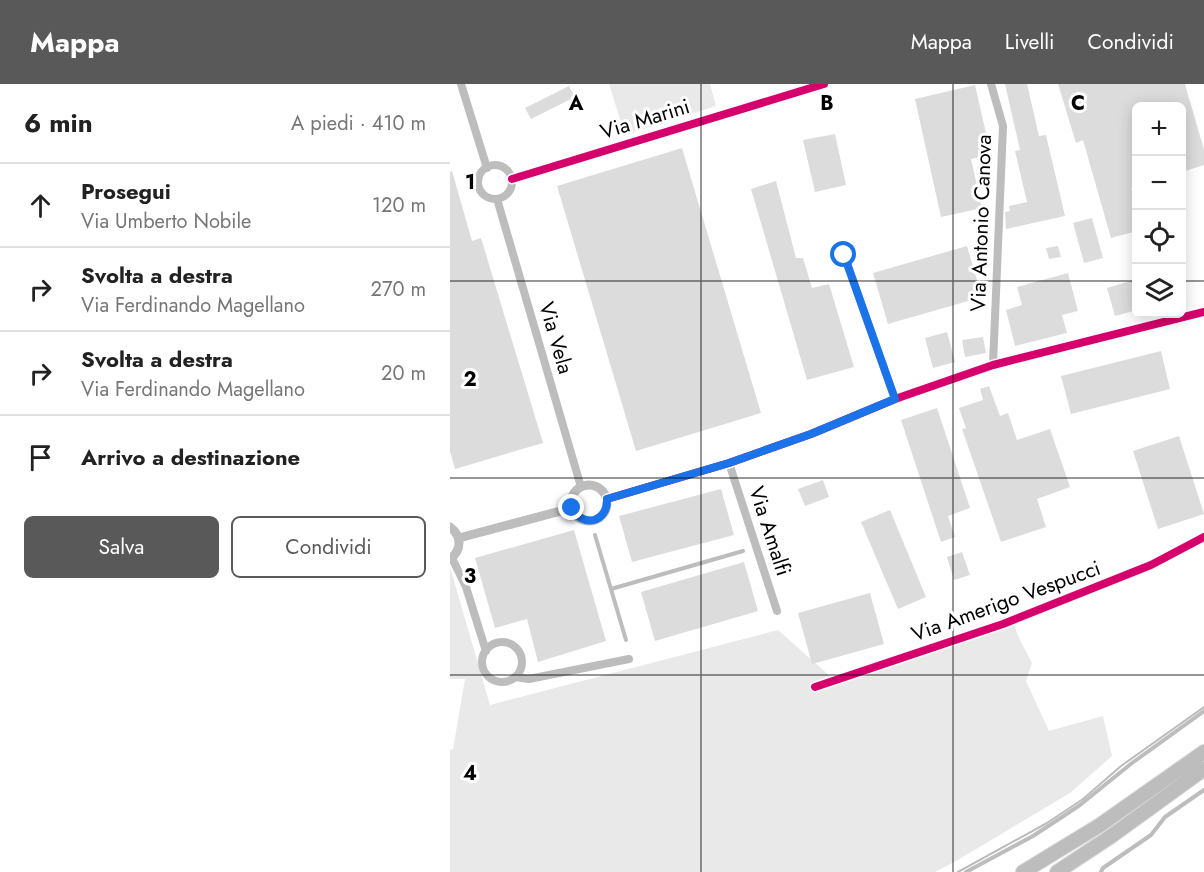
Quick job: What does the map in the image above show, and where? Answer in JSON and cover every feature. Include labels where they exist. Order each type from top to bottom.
[{"type":"highway","points":[[1023,872],[1100,825],[1204,752]]},
{"type":"highway","points":[[1057,872],[1204,769]]},
{"type":"street","name":"Via Vela","points":[[461,84],[487,168],[479,176],[479,187],[486,196],[496,199],[581,486]]},
{"type":"street","name":"Via Marini","points":[[512,179],[824,84]]},
{"type":"street","name":"Via Antonio Canova","points":[[992,84],[1003,126],[993,365]]},
{"type":"street","points":[[487,168],[502,167],[512,179],[510,190],[502,198],[496,199]]},
{"type":"street","points":[[844,255],[895,399]]},
{"type":"street","points":[[607,499],[729,463],[811,434],[895,399],[993,365],[1204,312]]},
{"type":"street","name":"Via Amalfi","points":[[729,463],[777,611]]},
{"type":"street","points":[[581,486],[597,486],[602,489],[607,499],[606,511],[602,516],[591,521],[579,518],[572,508],[572,498],[581,486]]},
{"type":"street","points":[[459,538],[572,508]]},
{"type":"street","points":[[450,527],[459,538],[459,549],[451,559],[466,586],[486,651]]},
{"type":"street","name":"Via Amerigo Vespucci","points":[[815,687],[1003,624],[1151,565],[1204,537]]},
{"type":"street","points":[[515,677],[521,665],[519,652],[515,647],[496,643],[490,646],[483,657],[483,669],[491,679],[504,682],[515,677],[529,680],[629,659]]},
{"type":"lane","points":[[595,535],[626,640]]},
{"type":"lane","points":[[611,589],[743,551]]},
{"type":"lane","points":[[966,872],[1033,836],[1073,810],[1132,763],[1204,711]]},
{"type":"lane","points":[[1101,872],[1103,868],[1151,835],[1165,817],[1204,790]]},
{"type":"shaded area","points":[[609,84],[710,84],[716,106],[625,135]]},
{"type":"shaded area","points":[[450,567],[490,705],[778,630],[831,677],[1011,618],[1032,663],[1026,681],[1049,731],[1103,716],[1112,756],[1070,793],[935,872],[450,872],[450,750],[453,749],[465,679],[450,679]]},
{"type":"building","points":[[1005,84],[1027,84],[1039,136],[1046,135],[1065,216],[1006,229],[1005,212],[1010,211],[1009,206],[1027,202],[1015,151],[1020,150]]},
{"type":"building","points":[[1058,84],[1185,84],[1204,150],[1204,165],[1186,171],[1186,102],[1132,102],[1132,232],[1111,238],[1083,140],[1076,143]]},
{"type":"building","points":[[975,85],[991,155],[971,159],[982,208],[941,217],[915,99]]},
{"type":"building","points":[[569,86],[575,97],[531,119],[525,108]]},
{"type":"building","points":[[835,134],[846,185],[815,192],[803,140]]},
{"type":"building","points":[[682,148],[761,413],[636,451],[557,186]]},
{"type":"building","points":[[452,171],[472,241],[481,238],[543,443],[455,469],[450,451],[450,172]]},
{"type":"building","points":[[776,181],[796,258],[803,258],[812,288],[829,284],[854,367],[807,380],[751,189]]},
{"type":"building","points":[[1092,218],[1103,258],[1084,263],[1073,223]]},
{"type":"building","points":[[967,246],[982,297],[888,324],[873,273]]},
{"type":"building","points":[[1058,246],[1061,257],[1049,259],[1046,248]]},
{"type":"building","points":[[1068,273],[1078,311],[1062,315],[1067,333],[1015,346],[1006,310],[1022,305],[1017,287]]},
{"type":"building","points":[[1132,280],[1132,311],[1115,316],[1107,288]]},
{"type":"building","points":[[947,332],[955,362],[933,368],[925,338]]},
{"type":"building","points":[[983,337],[986,353],[965,357],[962,340]]},
{"type":"building","points":[[1161,351],[1170,389],[1071,414],[1061,376]]},
{"type":"building","points":[[989,386],[1000,416],[1008,413],[1017,440],[1050,429],[1070,487],[1037,499],[1046,527],[1001,542],[962,429],[966,428],[959,408],[983,400],[980,389]]},
{"type":"building","points":[[937,408],[970,508],[948,516],[955,537],[941,542],[901,420]]},
{"type":"building","points":[[1179,436],[1204,514],[1158,529],[1133,451]]},
{"type":"building","points":[[823,480],[829,497],[805,506],[798,489]]},
{"type":"building","points":[[721,489],[734,535],[632,562],[619,516]]},
{"type":"building","points":[[890,510],[926,597],[898,609],[861,522]]},
{"type":"building","points":[[574,530],[606,641],[538,662],[527,619],[495,628],[475,558]]},
{"type":"building","points":[[962,552],[970,575],[954,580],[947,557]]},
{"type":"building","points":[[744,562],[758,611],[655,641],[641,592]]},
{"type":"building","points":[[870,593],[884,644],[812,664],[798,613]]},
{"type":"waterway","points":[[958,872],[1047,823],[1083,799],[1121,766],[1204,707]]},
{"type":"cycle path","points":[[512,179],[824,84]]},
{"type":"cycle path","points":[[607,499],[729,463],[811,434],[895,399],[993,365],[1204,312]]},
{"type":"cycle path","points":[[815,687],[1003,624],[1151,565],[1204,537]]},
{"type":"route","points":[[572,508],[579,518],[591,521],[597,519],[606,511],[607,499],[729,463],[811,434],[895,399],[844,255]]}]
